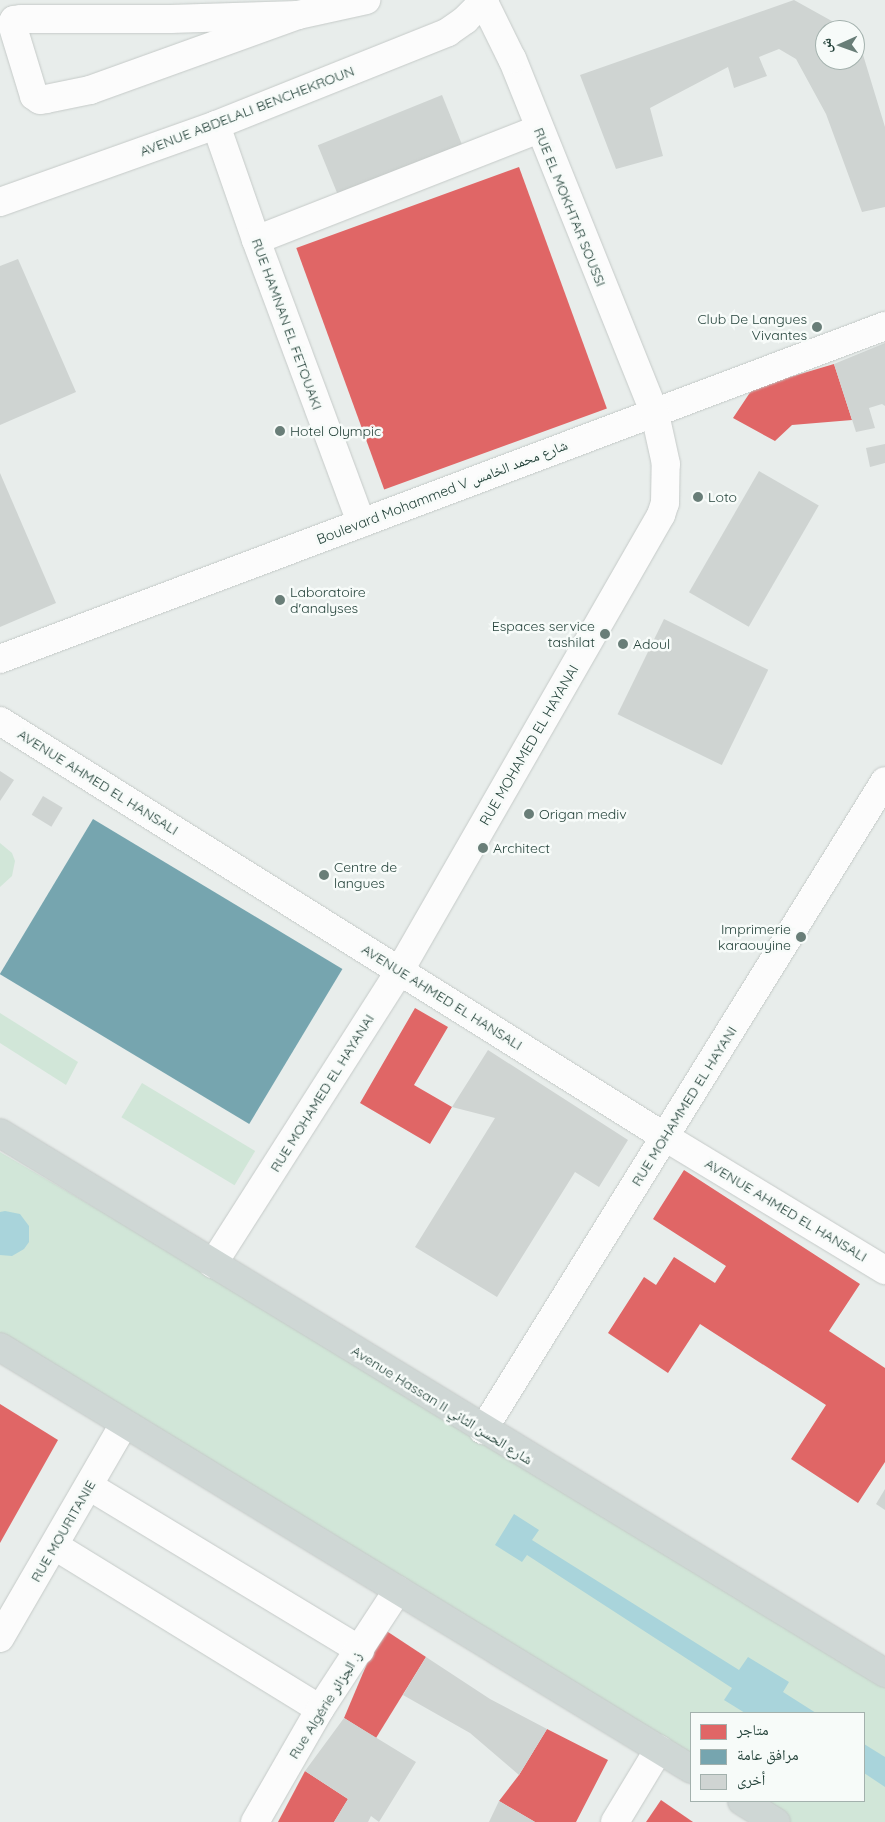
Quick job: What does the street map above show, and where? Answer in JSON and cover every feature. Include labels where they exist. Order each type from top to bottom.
[{"type":"main road","name":"Avenue Hassan II شارع الحسن الثاني","points":[[0,1133],[483,1430],[885,1673]]},
{"type":"main road","points":[[0,1347],[690,1768]]},
{"type":"main road","points":[[744,1802],[776,1822]]},
{"type":"street","points":[[298,15],[170,19],[20,19],[14,20],[12,24],[34,96],[40,100],[90,90],[298,15],[366,0]]},
{"type":"street","name":"AVENUE ABDELALI BENCHEKROUN","points":[[0,202],[216,125],[448,32],[466,20],[484,0]]},
{"type":"street","name":"RUE EL MOKHTAR SOUSSI","points":[[484,0],[512,59],[538,129],[655,414]]},
{"type":"street","name":"RUE HAMNAN EL FETOUAKI","points":[[216,125],[256,240],[361,523]]},
{"type":"street","points":[[256,240],[538,129]]},
{"type":"street","name":"Boulevard Mohammed V شارع محمد الخامس","points":[[0,659],[885,326]]},
{"type":"street","name":"RUE MOHAMED EL HAYANAI","points":[[213,1264],[400,970],[661,515],[667,481],[666,464],[655,414]]},
{"type":"street","name":"AVENUE AHMED EL HANSALI","points":[[0,721],[665,1137],[885,1270]]},
{"type":"street","name":"RUE MOHAMMED EL HAYANI","points":[[483,1430],[885,781]]},
{"type":"street","name":"RUE MOURITANIE","points":[[0,1638],[124,1424]]},
{"type":"street","points":[[89,1486],[360,1650]]},
{"type":"street","points":[[55,1546],[320,1708]]},
{"type":"street","name":"Rue Algérie ز. الجزائر","points":[[255,1822],[320,1708],[398,1590]]},
{"type":"street","points":[[615,1822],[659,1749]]},
{"type":"green space","points":[[0,843],[12,853],[15,861],[12,876],[0,887]]},
{"type":"green space","points":[[0,1013],[78,1062],[66,1085],[0,1043]]},
{"type":"green space","points":[[142,1083],[255,1151],[235,1185],[121,1117]]},
{"type":"green space","points":[[0,1152],[696,1560],[885,1676],[885,1822],[786,1822],[751,1802],[865,1802],[865,1712],[690,1712],[690,1766],[0,1346]]},
{"type":"water","points":[[0,1212],[20,1214],[29,1226],[29,1242],[24,1249],[12,1256],[0,1255]]},
{"type":"water","points":[[514,1514],[539,1530],[532,1540],[739,1670],[748,1657],[789,1682],[783,1692],[814,1712],[743,1712],[724,1700],[732,1688],[527,1555],[522,1562],[495,1545]]},
{"type":"water","points":[[865,1745],[885,1757],[885,1787],[865,1774]]},
{"type":"building: متاجر","points":[[519,167],[607,409],[384,490],[296,248]]},
{"type":"building: متاجر","points":[[834,364],[852,420],[792,425],[775,441],[733,418],[753,388]]},
{"type":"building: متاجر","points":[[415,1008],[448,1027],[414,1085],[452,1107],[430,1144],[360,1103]]},
{"type":"building: متاجر","points":[[684,1170],[860,1284],[829,1331],[885,1368],[885,1462],[858,1503],[791,1459],[826,1405],[700,1324],[668,1373],[608,1333],[644,1277],[656,1285],[674,1257],[715,1283],[726,1266],[653,1219]]},
{"type":"building: متاجر","points":[[0,1404],[58,1440],[0,1543]]},
{"type":"building: متاجر","points":[[382,1628],[426,1657],[376,1738],[344,1718]]},
{"type":"building: متاجر","points":[[547,1729],[608,1760],[576,1822],[535,1822],[499,1801],[519,1775]]},
{"type":"building: متاجر","points":[[305,1771],[348,1799],[334,1822],[278,1822]]},
{"type":"building: متاجر","points":[[661,1800],[693,1822],[646,1822]]},
{"type":"building: مرافق عامة","points":[[93,819],[342,969],[249,1124],[0,974]]},
{"type":"building: أخرى","points":[[794,0],[830,20],[815,20],[815,70],[865,70],[865,61],[885,127],[885,207],[862,212],[826,114],[796,59],[779,49],[759,57],[767,76],[734,88],[728,67],[650,108],[663,156],[616,169],[580,75]]},
{"type":"building: أخرى","points":[[442,95],[463,147],[339,197],[318,145]]},
{"type":"building: أخرى","points":[[18,259],[76,392],[0,425],[0,266]]},
{"type":"building: أخرى","points":[[885,343],[885,406],[882,404],[869,408],[875,428],[856,432],[834,364]]},
{"type":"building: أخرى","points":[[885,444],[885,463],[870,467],[866,448]]},
{"type":"building: أخرى","points":[[759,471],[819,506],[749,627],[689,592]]},
{"type":"building: أخرى","points":[[0,473],[56,603],[0,627]]},
{"type":"building: أخرى","points":[[664,619],[768,670],[722,765],[618,714]]},
{"type":"building: أخرى","points":[[0,771],[14,780],[0,801]]},
{"type":"building: أخرى","points":[[43,796],[63,808],[51,827],[32,815]]},
{"type":"building: أخرى","points":[[488,1050],[628,1140],[599,1187],[575,1172],[497,1297],[415,1247],[495,1118],[452,1107]]},
{"type":"building: أخرى","points":[[885,1489],[885,1510],[876,1504]]},
{"type":"building: أخرى","points":[[426,1657],[490,1699],[547,1729],[519,1775],[470,1733],[403,1695]]},
{"type":"building: أخرى","points":[[344,1718],[416,1762],[379,1822],[371,1816],[368,1822],[334,1822],[348,1799],[305,1771]]},
{"type":"building: أخرى","points":[[499,1801],[535,1822],[489,1822]]},
{"type":"place","name":"Club De Langues Vivantes","points":[[817,327]]},
{"type":"place","name":"Hotel Olympic","points":[[280,431]]},
{"type":"place","name":"Loto","points":[[698,497]]},
{"type":"place","name":"Laboratoire d'analyses","points":[[280,600]]},
{"type":"place","name":"Espaces service tashilat","points":[[605,634]]},
{"type":"place","name":"Adoul","points":[[623,644]]},
{"type":"place","name":"Origan mediv","points":[[529,814]]},
{"type":"place","name":"Architect","points":[[483,848]]},
{"type":"place","name":"Centre de langues","points":[[324,875]]},
{"type":"place","name":"Imprimerie karaouyine","points":[[801,937]]}]
